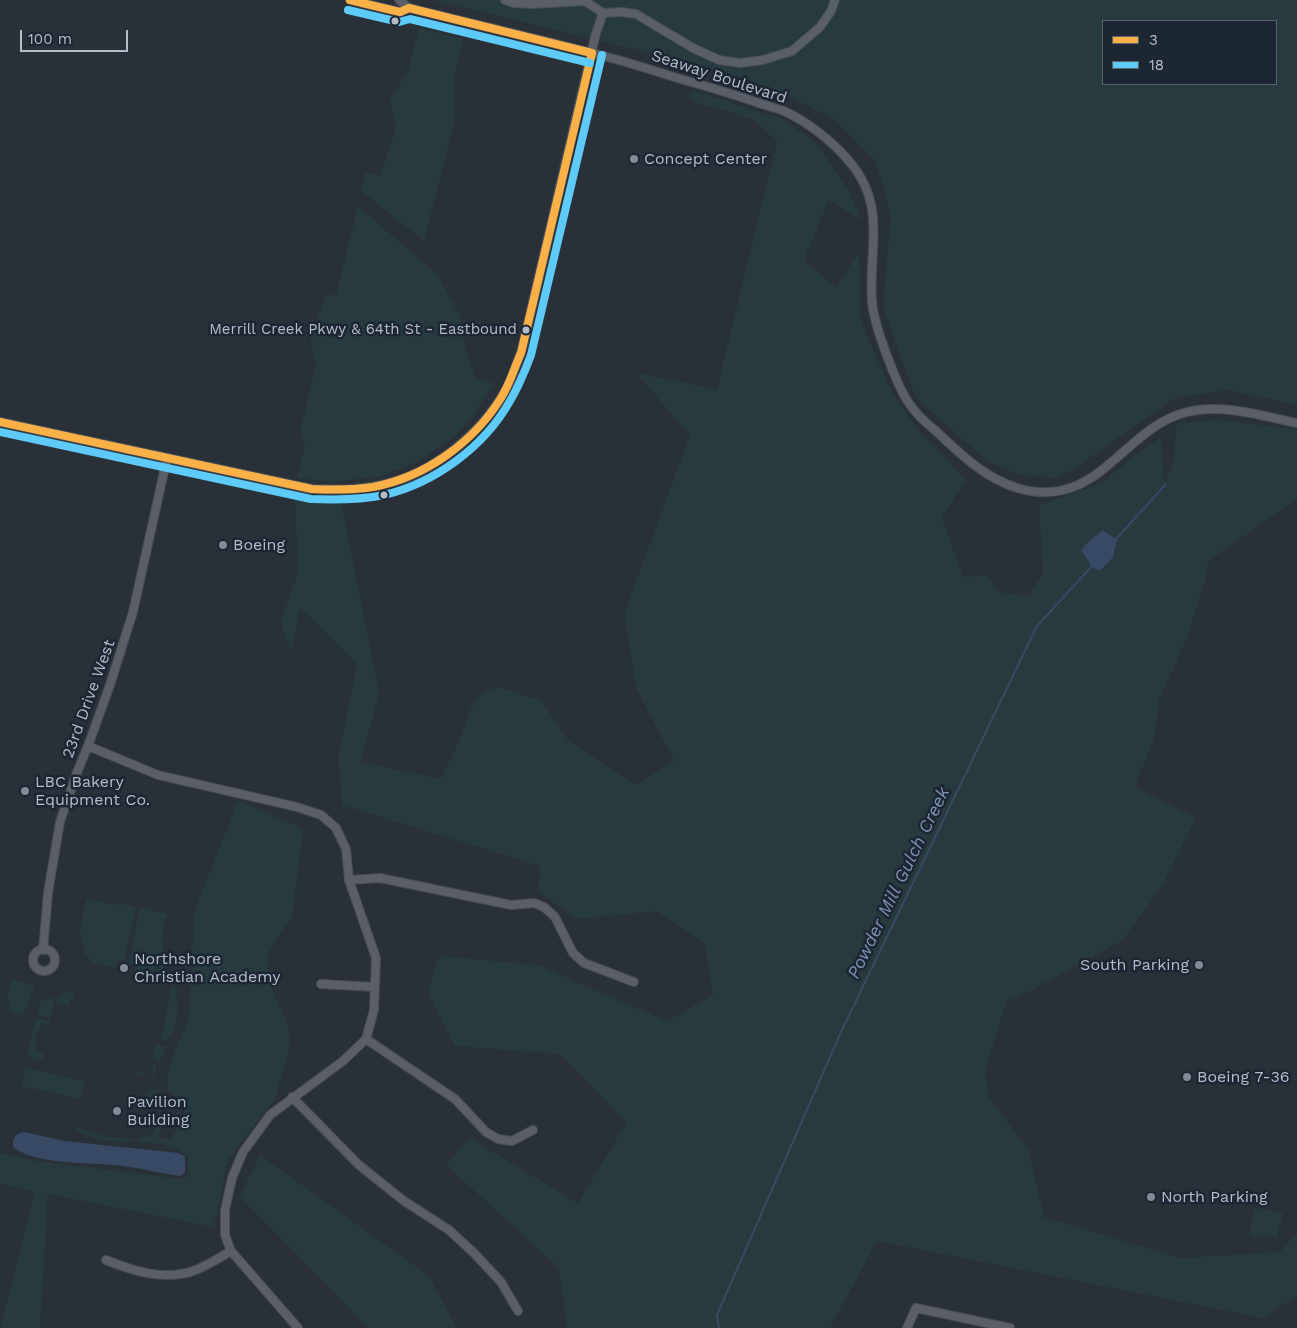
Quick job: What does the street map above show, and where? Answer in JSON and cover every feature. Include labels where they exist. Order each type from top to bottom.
[{"type":"street","name":"Seaway Boulevard","points":[[350,0],[400,12],[409,8]]},
{"type":"street","name":"Seaway Boulevard","points":[[399,0],[409,8],[592,53],[720,90],[783,111],[808,124],[849,160],[866,187],[872,208],[874,227],[872,306],[880,335],[900,388],[911,408],[967,460],[986,474],[1005,483],[1020,489],[1037,492],[1057,492],[1081,484],[1094,477],[1113,462],[1140,437],[1170,418],[1185,412],[1201,409],[1222,409],[1297,423]]},
{"type":"street","points":[[506,0],[514,3],[533,4],[584,2],[603,13],[622,12],[636,14],[693,48],[719,60],[740,63],[763,60],[792,51],[820,27],[835,0]]},
{"type":"street","points":[[0,422],[312,489],[337,490],[391,483],[410,476],[451,453],[467,438],[500,399],[510,381],[521,352],[603,13]]},
{"type":"street","name":"23rd Drive West","points":[[43,950],[48,893],[60,822],[110,685],[133,612],[167,458]]},
{"type":"street","points":[[88,746],[158,775],[297,806],[320,815],[336,828],[346,849],[349,880],[376,958],[374,1010],[366,1038],[343,1061],[270,1115],[243,1152],[232,1178],[225,1210],[225,1235],[231,1251],[298,1328]]},
{"type":"street","points":[[349,880],[380,878],[511,905],[534,903],[544,907],[555,917],[573,953],[584,963],[634,982]]},
{"type":"street","points":[[322,984],[375,987]]},
{"type":"street","points":[[366,1038],[455,1099],[486,1132],[498,1139],[512,1141],[533,1130]]},
{"type":"street","points":[[292,1097],[359,1165],[404,1200],[449,1230],[474,1253],[501,1282],[518,1311]]},
{"type":"street","points":[[106,1260],[135,1272],[162,1275],[192,1271],[231,1251]]},
{"type":"street","points":[[907,1328],[916,1308],[1010,1328]]},
{"type":"green space","points":[[431,0],[1297,0],[1297,405],[1227,390],[1175,398],[1080,465],[1056,478],[1018,474],[987,461],[916,398],[883,307],[891,215],[876,162],[835,120],[775,89],[693,63]]},
{"type":"green space","points":[[419,28],[463,39],[454,78],[455,119],[424,241],[361,191],[365,172],[380,176],[396,128],[390,99],[408,71]]},
{"type":"green space","points":[[692,90],[785,120],[817,144],[847,188],[862,221],[829,200],[804,260],[836,288],[859,252],[861,322],[893,394],[919,431],[966,480],[942,518],[963,577],[987,575],[998,592],[1029,596],[1043,573],[1039,505],[1101,483],[1161,437],[1164,483],[1173,464],[1177,423],[1216,420],[1297,429],[1297,499],[1208,561],[1206,577],[1187,638],[1159,700],[1154,738],[1135,787],[1196,818],[1162,886],[1123,940],[1034,989],[1006,1002],[985,1072],[989,1097],[1028,1149],[1044,1217],[1181,1258],[1280,1252],[1297,1232],[1297,1296],[1263,1318],[877,1241],[830,1328],[567,1328],[559,1268],[446,1165],[470,1138],[578,1203],[627,1122],[560,1054],[455,1046],[428,992],[439,956],[538,965],[667,1021],[713,995],[705,944],[657,911],[578,919],[538,892],[540,866],[342,805],[338,758],[357,664],[300,608],[291,654],[281,622],[298,572],[295,499],[341,502],[379,693],[361,762],[441,779],[465,727],[470,710],[478,697],[496,686],[541,701],[568,740],[635,785],[674,761],[636,688],[624,614],[690,435],[636,373],[717,389],[777,141],[753,119],[690,101]]},
{"type":"green space","points":[[358,206],[437,274],[460,316],[465,347],[476,378],[494,383],[474,415],[456,435],[418,462],[382,476],[333,482],[297,478],[305,444],[300,431],[316,365],[310,336],[326,295],[336,295]]},
{"type":"green space","points":[[238,801],[303,828],[292,916],[267,955],[269,982],[288,1026],[290,1047],[275,1099],[228,1159],[214,1227],[48,1194],[40,1328],[0,1328],[35,1192],[0,1184],[0,1153],[36,1161],[182,1179],[187,1176],[187,1156],[178,1150],[147,1142],[100,1139],[78,1131],[75,1129],[75,1126],[104,1136],[140,1141],[141,1136],[148,1137],[153,1132],[159,1109],[159,1115],[176,1118],[178,1106],[178,1117],[175,1120],[163,1119],[159,1137],[170,1140],[181,1123],[184,1108],[182,1102],[168,1090],[168,1075],[171,1061],[189,1018],[194,912]]},
{"type":"green space","points":[[86,898],[116,905],[120,903],[136,907],[124,963],[117,961],[115,968],[92,963],[84,952],[80,929]]},
{"type":"green space","points":[[151,905],[150,910],[168,914],[163,935],[165,972],[160,978],[134,972],[136,965],[128,964],[140,908],[148,910]]},
{"type":"green space","points":[[12,979],[34,986],[27,1010],[24,1010],[23,1016],[8,1010],[10,1003],[6,1001]]},
{"type":"green space","points":[[172,986],[176,989],[177,1017],[173,1031],[165,1041],[161,1040]]},
{"type":"green space","points":[[67,992],[75,993],[73,999],[70,998],[69,1006],[56,1003],[58,997]]},
{"type":"green space","points":[[55,997],[50,1018],[37,1015],[41,1001]]},
{"type":"green space","points":[[36,1018],[51,1021],[50,1025],[41,1023],[39,1032],[37,1032],[35,1051],[44,1053],[41,1060],[31,1058],[27,1054]]},
{"type":"green space","points":[[155,1044],[166,1047],[159,1062],[152,1058]]},
{"type":"green space","points":[[152,1064],[156,1064],[157,1068],[153,1077],[134,1074],[135,1070],[152,1076]]},
{"type":"green space","points":[[26,1068],[85,1081],[81,1099],[22,1086]]},
{"type":"green space","points":[[149,1089],[159,1091],[153,1105],[145,1104]]},
{"type":"green space","points":[[161,1090],[178,1106],[162,1103],[160,1108],[155,1106]]},
{"type":"green space","points":[[260,1155],[429,1276],[457,1328],[369,1328],[239,1196]]},
{"type":"green space","points":[[1255,1208],[1283,1213],[1277,1237],[1263,1234],[1262,1237],[1249,1235]]},
{"type":"water","points":[[1103,530],[1117,540],[1113,557],[1100,571],[1092,567],[1081,550]]},
{"type":"water","points":[[24,1132],[64,1141],[179,1153],[185,1157],[185,1173],[180,1176],[123,1166],[61,1162],[33,1157],[13,1147],[15,1137]]},
{"type":"waterway","name":"Powder Mill Gulch Creek","points":[[1116,539],[1165,485]]},
{"type":"waterway","name":"Powder Mill Gulch Creek","points":[[719,1328],[717,1315],[841,1032],[1037,626],[1093,565]]},
{"type":"transit line","name":"3","points":[[350,0],[400,12],[409,8],[592,53]]},
{"type":"transit line","name":"18","points":[[348,10],[399,22],[410,19],[590,63]]},
{"type":"transit line","name":"3","points":[[0,422],[312,489],[358,489],[373,487],[411,475],[446,456],[462,443],[490,414],[504,393],[521,353],[592,53]]},
{"type":"transit line","name":"18","points":[[0,432],[311,499],[348,499],[384,495],[422,482],[439,472],[456,461],[487,433],[510,401],[529,361],[602,55]]},
{"type":"place","name":"Concept Center","points":[[634,159]]},
{"type":"place","name":"Merrill Creek Pkwy & 64th St - Eastbound","points":[[526,330]]},
{"type":"place","name":"Boeing","points":[[223,545]]},
{"type":"place","name":"LBC Bakery Equipment Co.","points":[[25,791]]},
{"type":"place","name":"South Parking","points":[[1199,965]]},
{"type":"place","name":"Northshore Christian Academy","points":[[124,968]]},
{"type":"place","name":"Boeing 7-36","points":[[1187,1077]]},
{"type":"place","name":"Pavilion Building","points":[[117,1111]]},
{"type":"place","name":"North Parking","points":[[1151,1197]]}]
